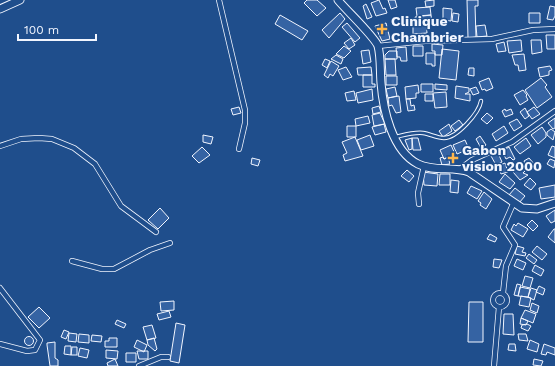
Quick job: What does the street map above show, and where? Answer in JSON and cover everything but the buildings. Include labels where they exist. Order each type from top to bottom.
[{"type":"street","points":[[0,9],[20,0]]},
{"type":"street","points":[[219,0],[245,110],[244,132],[240,149]]},
{"type":"street","points":[[338,0],[378,46],[382,91],[394,137],[409,158],[424,166],[460,170],[474,175],[513,204],[522,208],[532,210],[555,203]]},
{"type":"street","points":[[378,46],[492,39],[533,30],[555,29]]},
{"type":"street","points":[[460,170],[472,160],[512,142],[555,111]]},
{"type":"street","points":[[0,146],[21,139],[39,138],[52,139],[74,148],[95,164],[121,206],[156,232]]},
{"type":"street","points":[[418,204],[418,193],[424,166]]},
{"type":"street","points":[[499,307],[504,306],[507,301],[503,293],[506,266],[515,245],[503,227],[513,204]]},
{"type":"street","points":[[72,261],[102,270],[114,269],[150,250],[170,243]]},
{"type":"street","points":[[0,288],[40,340],[35,350],[27,351],[0,344]]},
{"type":"street","points":[[499,307],[495,304],[493,298],[496,294],[503,293]]},
{"type":"street","points":[[494,366],[499,307]]},
{"type":"street","points":[[139,366],[161,356],[168,357]]},
{"type":"lane","points":[[394,137],[422,133],[442,138],[449,137],[464,127],[475,114],[480,101]]},
{"type":"place","name":"Clinique Chambrier","points":[[382,29]]},
{"type":"place","name":"Gabon vision 2000","points":[[453,158]]}]
